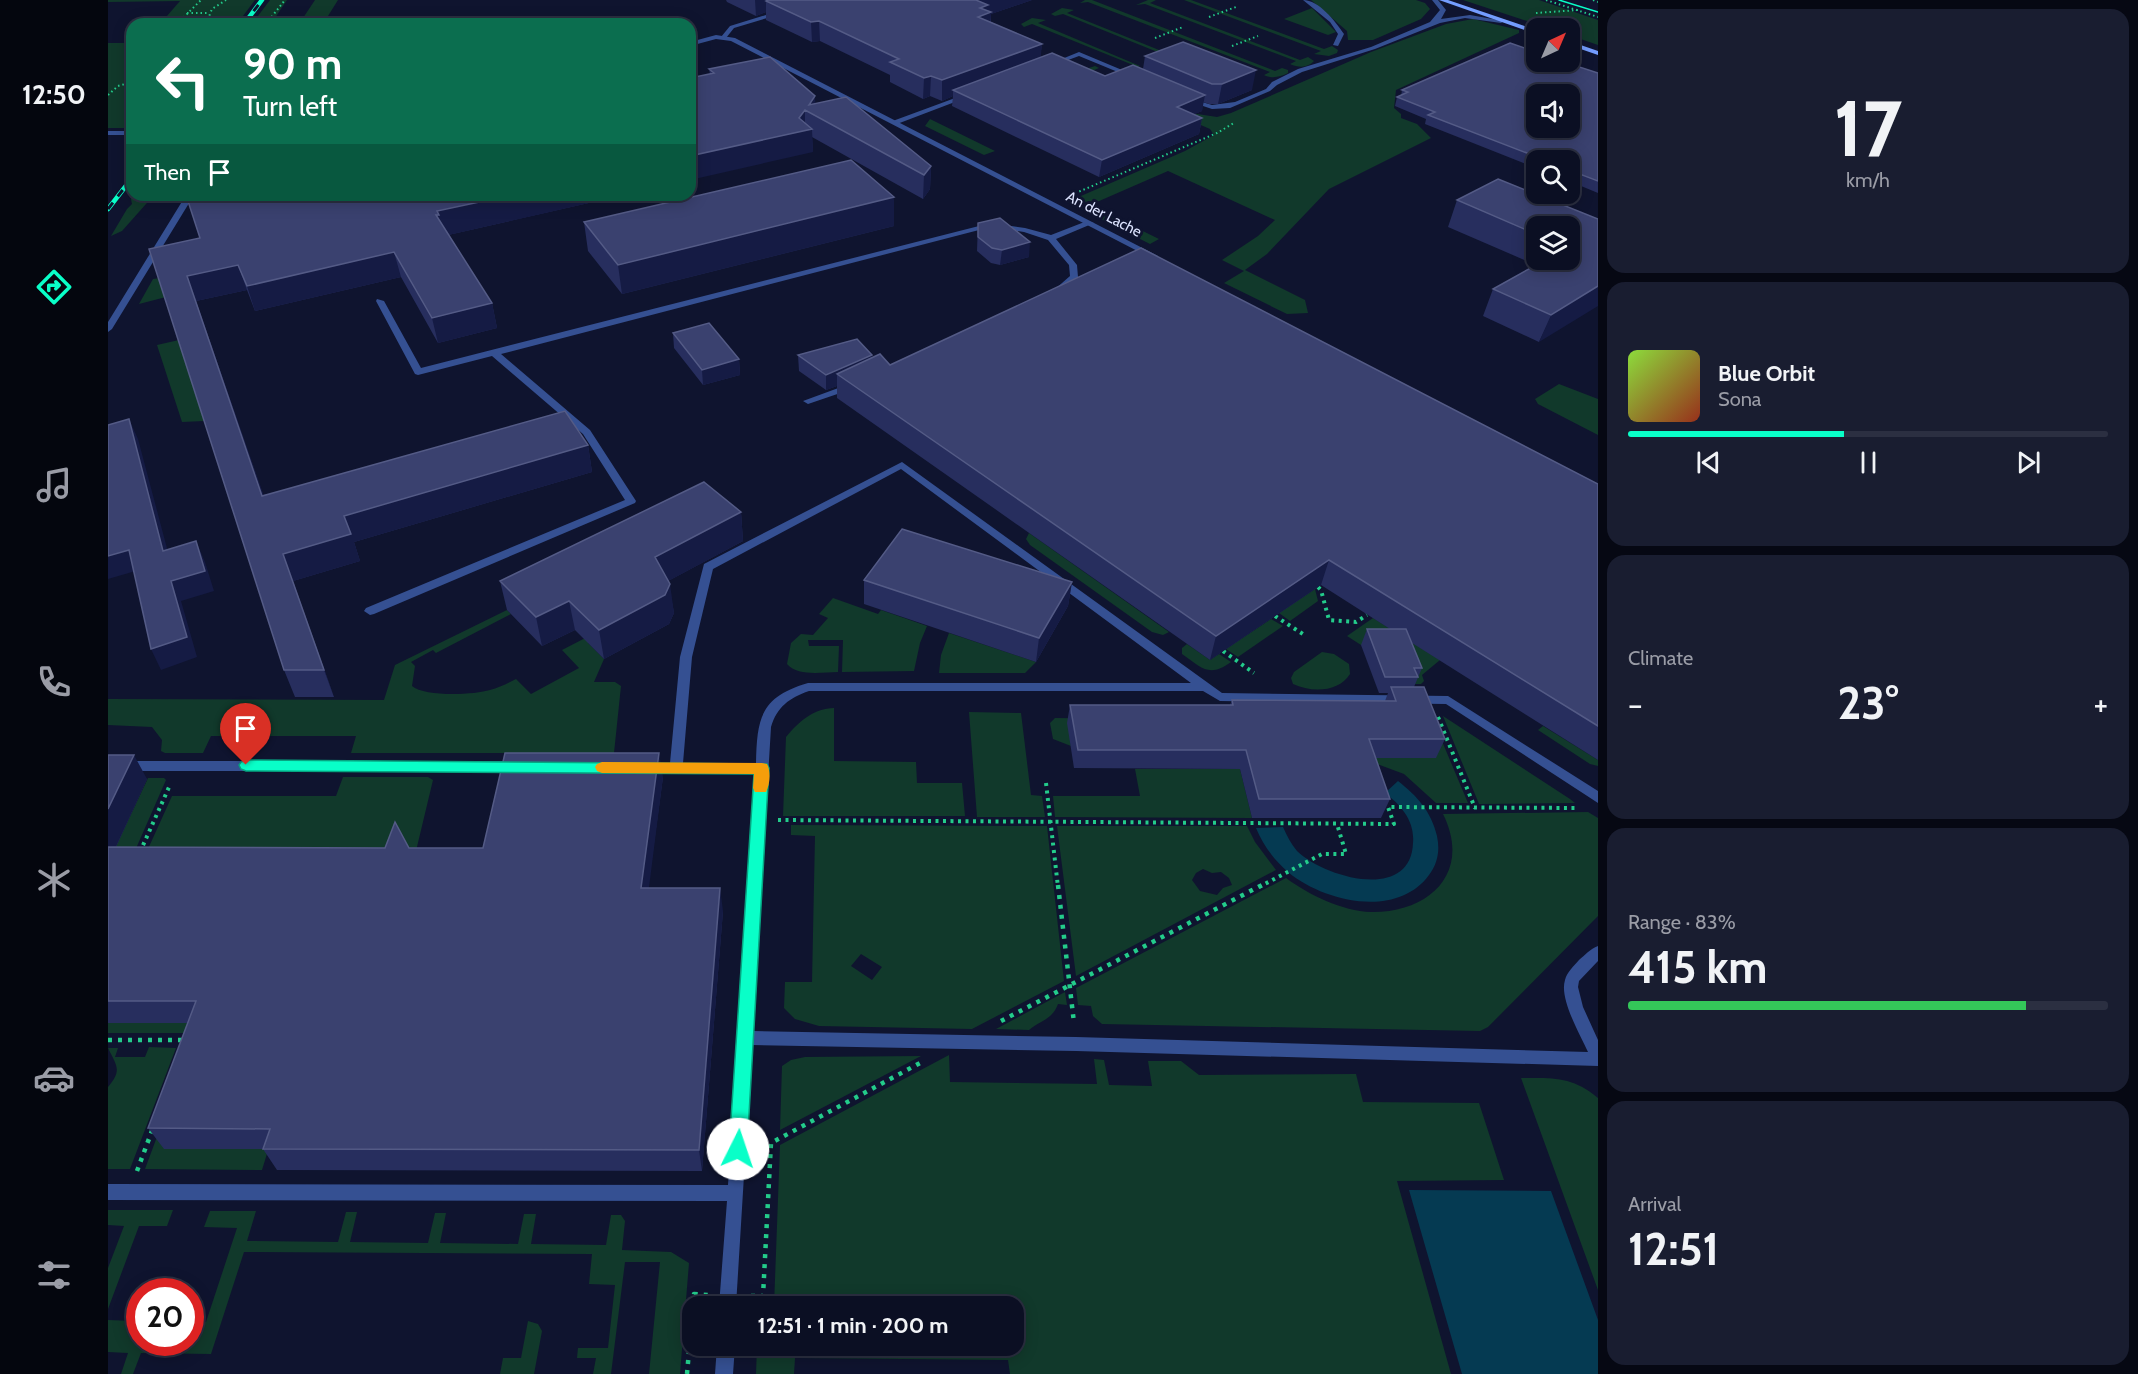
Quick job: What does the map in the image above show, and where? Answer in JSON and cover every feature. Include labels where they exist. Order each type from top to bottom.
[{"type":"main road","points":[[1442,0],[1526,29]]},
{"type":"main road","points":[[1580,47],[1598,53]]},
{"type":"street","points":[[1306,0],[1332,21],[1341,34],[1336,45]]},
{"type":"street","points":[[1431,24],[1438,19],[1443,10],[1435,0]]},
{"type":"street","points":[[696,42],[724,37],[732,27],[792,9]]},
{"type":"street","points":[[1185,99],[1207,108],[1225,109],[1300,72],[1372,49],[1431,24],[1461,17],[1501,21]]},
{"type":"street","name":"An der Lache","points":[[724,37],[742,43],[1162,260]]},
{"type":"street","points":[[1037,70],[1079,54],[1143,81]]},
{"type":"street","points":[[894,122],[974,93]]},
{"type":"street","points":[[108,133],[126,133]]},
{"type":"street","points":[[108,329],[186,201]]},
{"type":"street","points":[[1051,238],[1090,223]]},
{"type":"street","points":[[380,301],[418,372],[979,228],[998,226],[1024,230],[1051,238],[1073,265],[1074,277],[1065,286],[1048,294]]},
{"type":"street","points":[[370,611],[631,501],[587,432],[494,352]]},
{"type":"street","points":[[808,401],[838,392],[860,382]]},
{"type":"street","points":[[676,768],[686,657],[708,567],[903,465],[1220,697],[1448,700],[1598,798]]},
{"type":"street","points":[[729,1296],[763,727],[770,711],[783,696],[808,687],[1205,687]]},
{"type":"street","points":[[108,766],[537,767]]},
{"type":"street","points":[[630,768],[762,768]]},
{"type":"street","points":[[745,1038],[1598,1057],[1576,1007],[1571,989],[1576,975],[1598,952]]},
{"type":"street","points":[[108,1192],[735,1193]]},
{"type":"street","points":[[724,1374],[725,1356]]},
{"type":"path","points":[[182,18],[201,0]]},
{"type":"path","points":[[207,18],[207,13],[212,8],[226,0]]},
{"type":"path","points":[[271,18],[285,0]]},
{"type":"path","points":[[1546,0],[1598,17]]},
{"type":"path","points":[[1593,0],[1598,2]]},
{"type":"path","points":[[1209,17],[1236,8]]},
{"type":"path","points":[[1535,13],[1578,10]]},
{"type":"path","points":[[186,14],[207,13]]},
{"type":"path","points":[[1155,38],[1183,27]]},
{"type":"path","points":[[1232,46],[1258,36]]},
{"type":"path","points":[[108,95],[118,86],[126,84]]},
{"type":"path","points":[[1051,203],[1217,133],[1244,117],[1247,98]]},
{"type":"path","points":[[1318,587],[1321,590],[1329,620],[1356,622],[1368,615]]},
{"type":"path","points":[[1275,616],[1306,636]]},
{"type":"path","points":[[1223,651],[1254,673]]},
{"type":"path","points":[[1432,700],[1475,808]]},
{"type":"path","points":[[136,860],[179,765]]},
{"type":"path","points":[[1046,783],[1076,1044]]},
{"type":"path","points":[[759,820],[1394,824],[1388,807],[1588,808]]},
{"type":"path","points":[[763,1296],[771,1143],[959,1042],[1322,854],[1346,854],[1337,824]]},
{"type":"path","points":[[108,1040],[195,1040]]},
{"type":"path","points":[[182,1051],[186,1040]]},
{"type":"path","points":[[129,1192],[157,1116]]},
{"type":"path","points":[[687,1374],[689,1356]]},
{"type":"green space","points":[[108,0],[255,0],[242,18],[165,18],[180,1],[108,2]]},
{"type":"green space","points":[[270,0],[287,0],[275,18],[256,18]]},
{"type":"green space","points":[[315,0],[338,0],[327,18],[303,18]]},
{"type":"green space","points":[[1092,0],[1275,71],[1282,68],[1288,70],[1288,73],[1276,77],[1264,75],[1270,72],[1088,2],[1080,3]]},
{"type":"green space","points":[[1148,0],[1156,0],[1150,3],[1300,60],[1308,57],[1314,61],[1306,66],[1293,65],[1290,64],[1296,61],[1145,4],[1136,5]]},
{"type":"green space","points":[[1184,0],[1191,0],[1324,49],[1332,46],[1338,50],[1337,53],[1329,56],[1314,54],[1321,51]]},
{"type":"green space","points":[[1311,0],[1416,0],[1425,3],[1430,9],[1421,19],[1373,40],[1348,40],[1347,31]]},
{"type":"green space","points":[[1463,0],[1539,0],[1598,20],[1598,45],[1580,39],[1580,18],[1526,18],[1526,21]]},
{"type":"green space","points":[[1062,8],[1074,10],[1067,13],[1169,54],[1165,55],[1063,14],[1055,16],[1051,14]]},
{"type":"green space","points":[[1312,8],[1336,32],[1328,35],[1284,19]]},
{"type":"green space","points":[[1032,18],[1046,20],[1038,23],[1140,66],[1032,24],[1024,27],[1021,24]]},
{"type":"green space","points":[[1473,19],[1519,30],[1519,33],[1396,90],[1394,108],[1401,114],[1401,118],[1417,124],[1431,138],[1329,189],[1267,254],[1245,270],[1305,300],[1308,313],[1287,314],[1224,283],[1244,271],[1222,260],[1258,236],[1275,220],[1168,171],[1090,205],[1159,239],[1150,244],[1067,202],[1185,151],[1214,135],[1210,129],[1071,69],[1086,69],[1095,66],[1099,68],[1092,71],[1191,113],[1217,117],[1371,52],[1446,24]]},
{"type":"green space","points":[[108,43],[126,43],[126,128],[108,128]]},
{"type":"green space","points":[[930,119],[995,151],[984,155],[925,126]]},
{"type":"green space","points":[[131,201],[149,201],[122,231],[111,236],[127,209],[132,204]]},
{"type":"green space","points":[[160,278],[166,297],[139,304],[153,279]]},
{"type":"green space","points":[[179,340],[204,421],[182,422],[157,345]]},
{"type":"green space","points":[[1559,384],[1598,399],[1598,435],[1538,404],[1535,399]]},
{"type":"green space","points":[[1029,533],[1169,632],[1163,635],[1152,632],[1030,545],[1026,539]]},
{"type":"green space","points":[[1315,589],[1318,601],[1290,621],[1279,613]]},
{"type":"green space","points":[[833,598],[878,614],[881,610],[927,626],[920,643],[914,671],[842,672],[843,640],[808,640],[809,646],[839,646],[838,672],[804,672],[787,664],[791,643],[801,634],[813,635],[828,618],[819,614]]},
{"type":"green space","points":[[507,610],[511,614],[436,653],[433,650],[411,662],[415,666],[412,686],[427,692],[461,694],[483,692],[516,679],[531,694],[579,668],[562,650],[624,618],[588,643],[604,659],[594,682],[615,682],[621,686],[614,753],[351,753],[356,736],[211,736],[203,753],[165,753],[161,751],[162,740],[152,727],[108,725],[108,699],[384,700],[395,665]]},
{"type":"green space","points":[[1373,618],[1440,660],[1422,675],[1424,681],[1421,684],[1415,684],[1400,645],[1361,645],[1347,636]]},
{"type":"green space","points":[[1271,619],[1283,626],[1238,657],[1226,649]]},
{"type":"green space","points":[[949,633],[1036,662],[1025,673],[939,673],[941,655]]},
{"type":"green space","points":[[1187,644],[1210,660],[1219,654],[1231,662],[1217,669],[1206,669],[1182,654],[1182,648]]},
{"type":"green space","points":[[1322,652],[1334,654],[1349,664],[1350,674],[1345,680],[1332,687],[1316,690],[1293,684],[1291,678],[1294,672]]},
{"type":"green space","points":[[834,708],[834,761],[916,762],[917,783],[962,783],[965,816],[783,816],[786,737],[813,713]]},
{"type":"green space","points":[[969,712],[1021,713],[1031,795],[1042,796],[1045,817],[977,817]]},
{"type":"green space","points":[[1431,715],[1468,803],[1436,803],[1404,774],[1361,758]]},
{"type":"green space","points":[[1443,716],[1570,799],[1575,803],[1479,804]]},
{"type":"green space","points":[[1055,718],[1138,719],[1068,723],[1071,746],[1053,739],[1050,723]]},
{"type":"green space","points":[[1543,726],[1598,760],[1598,766],[1590,764],[1538,730]]},
{"type":"green space","points":[[1135,769],[1240,769],[1252,818],[1055,817],[1053,796],[1140,796]]},
{"type":"green space","points":[[343,777],[428,777],[433,780],[416,851],[138,871],[172,796],[336,796]]},
{"type":"green space","points":[[148,778],[166,780],[134,853],[111,857]]},
{"type":"green space","points":[[1588,812],[1598,818],[1598,916],[1488,1027],[1480,1031],[1102,1024],[1093,1016],[1091,1006],[1078,1005],[1076,988],[1286,878],[1315,896],[1360,911],[1392,910],[1411,905],[1427,897],[1440,885],[1449,871],[1452,854],[1451,835],[1443,814]]},
{"type":"green space","points":[[791,825],[1047,826],[1064,981],[972,1029],[819,1026],[795,1019],[784,1008],[785,982],[812,982],[815,836],[791,835]],"holes":[[[861,954],[882,967],[872,980],[851,966]]]},
{"type":"green space","points":[[1057,826],[1247,826],[1255,842],[1276,870],[1076,976]],"holes":[[[1203,869],[1212,873],[1221,872],[1229,878],[1232,885],[1223,888],[1217,895],[1200,891],[1192,880],[1196,873]]]},
{"type":"green space","points":[[1065,992],[1067,1005],[1058,1004],[1049,1017],[1029,1030],[996,1029]]},
{"type":"green space","points":[[108,1023],[210,1023],[207,1033],[108,1033]]},
{"type":"green space","points":[[149,1047],[176,1048],[130,1169],[108,1169],[108,1087],[113,1081],[117,1068],[108,1048],[118,1048],[115,1057],[145,1057]]},
{"type":"green space","points":[[190,1048],[295,1062],[262,1170],[145,1169]]},
{"type":"green space","points":[[949,1055],[950,1082],[1097,1084],[1094,1059],[1104,1060],[1109,1085],[1152,1086],[1148,1061],[1181,1061],[1199,1075],[1356,1074],[1363,1102],[1479,1103],[1504,1180],[1397,1181],[1451,1374],[1010,1374],[1008,1360],[795,1358],[794,1374],[756,1374],[757,1356],[1024,1356],[1024,1296],[774,1296],[780,1145]]},
{"type":"green space","points":[[921,1056],[780,1130],[782,1066],[791,1060],[805,1057]]},
{"type":"green space","points":[[1521,1078],[1571,1082],[1598,1098],[1598,1290]]},
{"type":"green space","points":[[108,1210],[173,1210],[167,1226],[139,1226],[108,1309],[108,1268],[124,1226],[108,1225]]},
{"type":"green space","points":[[210,1211],[256,1211],[247,1241],[338,1242],[346,1212],[357,1212],[350,1242],[428,1243],[435,1213],[446,1213],[440,1243],[518,1244],[524,1214],[536,1214],[531,1244],[606,1245],[611,1215],[621,1215],[625,1221],[622,1250],[671,1252],[689,1263],[686,1296],[682,1296],[680,1374],[649,1374],[660,1262],[625,1262],[611,1374],[593,1374],[596,1358],[577,1358],[578,1348],[608,1348],[615,1285],[589,1284],[592,1254],[244,1252],[211,1354],[204,1354],[204,1322],[206,1322],[237,1228],[204,1227]]},
{"type":"green space","points":[[108,1320],[126,1321],[126,1353],[108,1352]]},
{"type":"green space","points":[[528,1321],[538,1324],[542,1331],[534,1374],[500,1374],[503,1358],[521,1358]]},
{"type":"green space","points":[[127,1356],[140,1356],[133,1374],[121,1374]]},
{"type":"water","points":[[1398,781],[1417,798],[1427,812],[1437,836],[1438,846],[1438,856],[1429,875],[1415,889],[1399,897],[1380,901],[1360,901],[1340,898],[1303,883],[1288,872],[1274,857],[1256,828],[1283,827],[1297,851],[1310,861],[1327,869],[1345,876],[1383,879],[1398,873],[1409,861],[1413,843],[1412,828],[1406,814],[1385,793]]},
{"type":"water","points":[[1409,1190],[1551,1191],[1598,1320],[1598,1374],[1462,1374]]},
{"type":"building","points":[[976,0],[988,5],[980,8],[991,12],[978,17],[1042,44],[942,80],[931,76],[924,78],[890,62],[899,59],[819,21],[811,22],[766,1]]},
{"type":"building","points":[[1183,42],[1256,70],[1222,84],[1212,84],[1145,56]]},
{"type":"building","points":[[1510,43],[1526,49],[1526,72],[1580,72],[1580,67],[1598,73],[1598,181],[1580,174],[1580,150],[1526,150],[1526,153],[1428,115],[1435,112],[1397,97],[1408,92],[1402,90]]},
{"type":"building","points":[[1052,53],[1105,76],[1133,65],[1205,95],[1177,107],[1202,118],[1102,160],[953,90]]},
{"type":"building","points":[[770,57],[815,96],[809,105],[846,97],[931,166],[924,175],[805,110],[799,118],[812,129],[696,155],[696,77],[714,73],[709,69]]},
{"type":"building","points":[[851,160],[894,197],[618,265],[584,222],[674,201],[696,201],[696,196]]},
{"type":"building","points":[[1498,179],[1526,190],[1526,204],[1560,204],[1598,219],[1598,286],[1551,315],[1493,289],[1527,270],[1580,270],[1580,216],[1526,216],[1526,230],[1457,200]]},
{"type":"building","points":[[188,201],[484,201],[437,211],[439,215],[436,215],[492,303],[432,318],[394,252],[247,286],[238,265],[187,276],[262,496],[565,411],[588,445],[344,516],[351,534],[283,554],[324,670],[284,670],[149,249],[200,238]]},
{"type":"building","points":[[1000,218],[1030,242],[1002,250],[992,248],[978,237],[978,223]]},
{"type":"building","points":[[1141,248],[1598,484],[1598,726],[1329,560],[1216,636],[837,374],[880,354],[890,365]]},
{"type":"building","points":[[709,323],[739,359],[702,370],[673,333]]},
{"type":"building","points":[[857,339],[872,355],[826,375],[798,355]]},
{"type":"building","points":[[129,419],[163,551],[196,541],[205,571],[171,581],[187,637],[151,649],[129,550],[108,556],[108,425]]},
{"type":"building","points":[[704,482],[741,512],[655,557],[670,584],[665,595],[599,630],[569,601],[536,617],[500,581]]},
{"type":"building","points":[[902,529],[1072,582],[1039,638],[864,580]]},
{"type":"building","points":[[1367,629],[1406,629],[1422,668],[1414,668],[1418,677],[1385,677]]},
{"type":"building","points":[[1391,687],[1424,687],[1445,739],[1369,739],[1390,799],[1259,799],[1246,750],[1078,750],[1070,705],[1233,705],[1232,700],[1396,701]]},
{"type":"building","points":[[505,753],[659,753],[641,888],[720,888],[699,1150],[263,1149],[270,1129],[148,1128],[196,1001],[108,1001],[108,847],[385,848],[395,822],[409,848],[483,848]]},
{"type":"building","points":[[108,755],[134,755],[108,809]]},
{"type":"tram line","points":[[1559,0],[1598,12]]},
{"type":"railway","points":[[248,18],[262,0]]},
{"type":"railway","points":[[108,209],[126,186]]},
{"type":"slow traffic","points":[[602,767],[762,768],[761,788]]},
{"type":"route","points":[[246,765],[762,768],[738,1149]]}]
